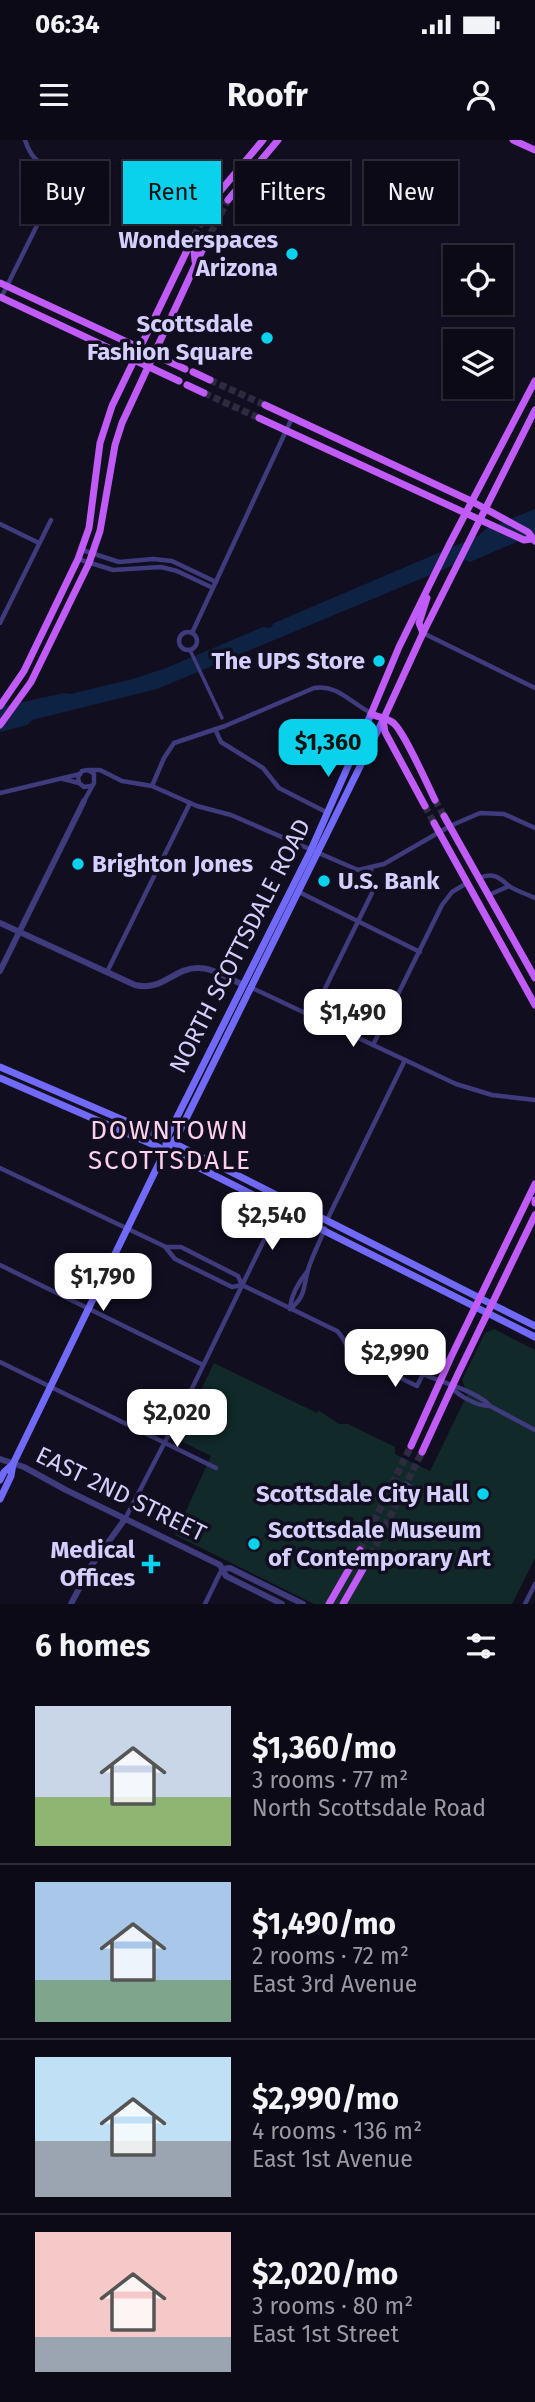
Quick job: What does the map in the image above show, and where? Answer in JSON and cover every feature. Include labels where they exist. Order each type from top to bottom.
[{"type":"main road","points":[[221,189],[263,140]]},
{"type":"main road","points":[[228,200],[278,140]]},
{"type":"main road","points":[[513,140],[535,150]]},
{"type":"main road","points":[[0,706],[24,671],[82,550],[89,528],[100,443],[112,406],[188,249],[200,239],[194,250],[195,263],[128,409],[115,444],[93,555],[43,660],[0,725]]},
{"type":"main road","points":[[180,294],[178,289],[190,263],[188,249]]},
{"type":"main road","points":[[3,284],[210,380]]},
{"type":"main road","points":[[0,298],[204,393]]},
{"type":"main road","name":"NORTH SCOTTSDALE ROAD","points":[[170,1142],[299,892],[328,813],[399,647],[471,501],[535,381]]},
{"type":"main road","points":[[265,405],[485,508],[528,532],[534,540]]},
{"type":"main road","name":"NORTH SCOTTSDALE ROAD","points":[[0,1499],[12,1476],[13,1464],[166,1151],[242,984],[383,720],[423,633],[470,538],[483,521],[485,508],[535,410]]},
{"type":"main road","points":[[259,418],[524,540],[534,540]]},
{"type":"main road","points":[[423,633],[419,623],[428,587]]},
{"type":"main road","points":[[371,713],[392,722],[405,738],[435,800]]},
{"type":"main road","points":[[383,720],[385,732],[425,806]]},
{"type":"main road","points":[[444,816],[535,978]]},
{"type":"main road","points":[[434,822],[535,1005]]},
{"type":"main road","points":[[0,1067],[170,1142],[535,1326]]},
{"type":"main road","points":[[0,1078],[166,1151],[535,1337]]},
{"type":"main road","points":[[76,1111],[80,1101]]},
{"type":"main road","points":[[411,1446],[535,1184]]},
{"type":"main road","points":[[422,1452],[535,1215]]},
{"type":"main road","name":"NORTH SCOTTSDALE ROAD","points":[[0,1480],[13,1464]]},
{"type":"main road","points":[[329,1604],[360,1550]]},
{"type":"main road","points":[[343,1604],[371,1555]]},
{"type":"street","points":[[0,298],[3,284],[57,185],[57,171],[34,159],[25,140]]},
{"type":"street","points":[[192,633],[292,417]]},
{"type":"street","points":[[0,623],[2,611],[51,520]]},
{"type":"street","points":[[0,524],[39,544]]},
{"type":"street","points":[[82,550],[119,562],[153,559],[172,561],[216,582]]},
{"type":"street","points":[[78,559],[124,571],[161,567],[177,571],[213,588]]},
{"type":"street","points":[[192,633],[183,633],[179,641],[183,648],[191,652],[222,719]]},
{"type":"street","points":[[191,652],[197,641],[192,633]]},
{"type":"street","points":[[423,633],[535,688]]},
{"type":"street","points":[[152,786],[174,743],[314,688],[324,686],[335,689],[371,713]]},
{"type":"street","points":[[215,729],[221,742],[263,768],[279,788],[328,813]]},
{"type":"street","points":[[0,971],[94,782],[94,774],[88,770]]},
{"type":"street","points":[[0,793],[63,779],[88,770],[100,770],[126,782],[152,786],[190,803],[231,814],[352,868],[371,868],[384,864],[450,826],[480,813],[513,817],[535,828]]},
{"type":"street","points":[[80,774],[84,801]]},
{"type":"street","points":[[63,779],[88,787],[111,776]]},
{"type":"street","points":[[107,972],[190,803]]},
{"type":"street","points":[[313,1016],[372,892],[371,868]]},
{"type":"street","points":[[479,878],[495,875],[509,886],[535,898]]},
{"type":"street","points":[[373,1045],[446,898],[467,883]]},
{"type":"street","points":[[489,895],[509,886]]},
{"type":"street","points":[[299,892],[420,952]]},
{"type":"street","points":[[0,923],[135,985],[156,986],[188,970],[204,968],[456,1084],[492,1095],[535,1100]]},
{"type":"street","points":[[290,1309],[299,1301],[306,1286],[308,1271],[327,1219],[404,1060]]},
{"type":"street","points":[[0,1168],[166,1247],[181,1247],[238,1276],[242,1285]]},
{"type":"street","points":[[71,1604],[91,1566],[125,1519],[166,1442],[284,1198]]},
{"type":"street","points":[[166,1247],[175,1259],[232,1287],[242,1285],[337,1331],[349,1347],[355,1363],[362,1366]]},
{"type":"street","points":[[0,1265],[203,1365]]},
{"type":"street","points":[[290,1309],[291,1297],[308,1271]]},
{"type":"street","points":[[349,1347],[375,1360],[384,1370]]},
{"type":"street","points":[[0,1362],[216,1468]]},
{"type":"street","points":[[369,1369],[384,1370],[417,1386],[423,1374],[451,1387],[472,1401],[489,1406],[535,1430]]},
{"type":"street","name":"EAST 2ND STREET","points":[[0,1459],[216,1563],[226,1576],[282,1604]]},
{"type":"street","points":[[405,1483],[419,1491],[426,1487]]},
{"type":"street","points":[[205,1604],[222,1569]]},
{"type":"street","name":"EAST 2ND STREET","points":[[222,1569],[230,1569],[303,1604]]},
{"type":"street","points":[[525,1604],[535,1584]]},
{"type":"green space","points":[[494,1329],[535,1350],[535,1558],[512,1604],[314,1604],[175,1535],[211,1456],[177,1439],[214,1363],[317,1413],[318,1410],[339,1424],[348,1424],[395,1447],[395,1454],[430,1471],[469,1391],[462,1380],[485,1333]]},
{"type":"water","points":[[535,509],[535,534],[470,562],[466,560],[157,689],[32,720],[27,725],[0,732],[0,707],[70,694],[166,668],[263,627],[270,628],[274,623]]},
{"type":"tunnel","points":[[206,242],[228,200]]},
{"type":"tunnel","points":[[194,236],[201,224]]},
{"type":"tunnel","points":[[210,380],[265,405]]},
{"type":"tunnel","points":[[204,393],[259,418]]},
{"type":"tunnel","points":[[435,800],[444,816]]},
{"type":"tunnel","points":[[425,806],[434,823]]},
{"type":"tunnel","points":[[360,1550],[411,1446]]},
{"type":"tunnel","points":[[371,1555],[422,1452]]},
{"type":"place","name":"Wonderspaces Arizona","points":[[292,254]]},
{"type":"place","name":"Scottsdale Fashion Square","points":[[267,338]]},
{"type":"place","name":"The UPS Store","points":[[379,661]]},
{"type":"place","name":"Brighton Jones","points":[[78,864]]},
{"type":"place","name":"U.S. Bank","points":[[324,881]]},
{"type":"place","name":"Scottsdale City Hall","points":[[483,1494]]},
{"type":"place","name":"Scottsdale Museum of Contemporary Art","points":[[254,1544]]},
{"type":"place","name":"Medical Offices","points":[[151,1564]]},
{"type":"district","name":"DOWNTOWN SCOTTSDALE","points":[[170,1145]]}]
